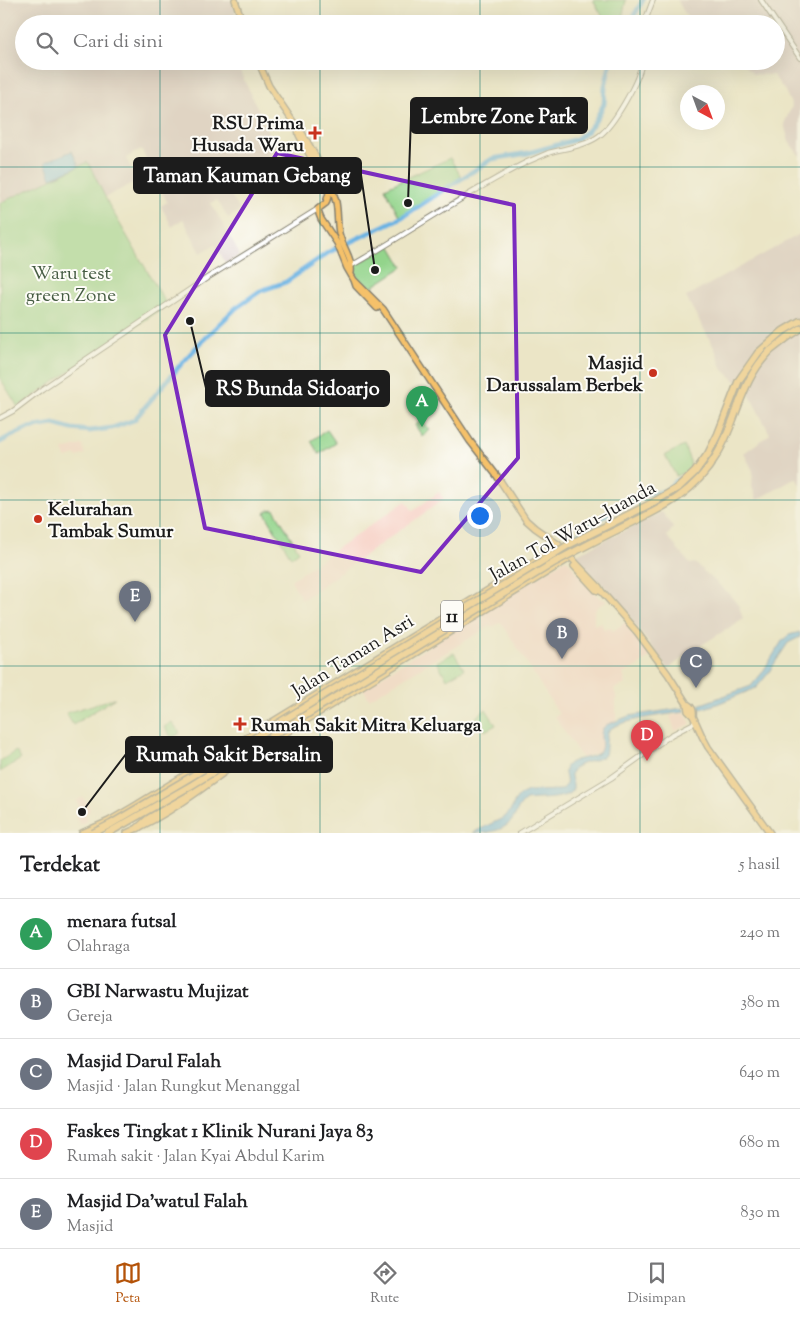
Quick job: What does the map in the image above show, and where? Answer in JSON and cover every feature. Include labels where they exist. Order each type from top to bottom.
[{"type":"highway","name":"Jalan Tol Waru–Juanda","points":[[108,833],[230,762],[570,544],[652,504],[688,480],[708,454],[739,380],[758,353],[783,331],[800,321]]},
{"type":"highway","name":"Jalan Tol Waru–Juanda","points":[[94,831],[111,824],[556,562],[669,504],[690,488],[716,456],[746,385],[756,368],[770,351],[800,329]]},
{"type":"highway","points":[[138,828],[146,820],[230,762]]},
{"type":"main road","points":[[235,0],[240,15]]},
{"type":"main road","points":[[262,70],[269,86],[298,132],[329,193],[326,203],[317,212],[333,236],[340,242]]},
{"type":"main road","points":[[298,132],[302,132],[334,195],[340,242],[357,288],[384,313],[526,520],[560,546],[599,587],[637,632],[668,674],[691,712],[708,747],[770,833]]},
{"type":"main road","points":[[326,203],[332,203],[336,206]]},
{"type":"main road","points":[[333,236],[339,233]]},
{"type":"main road","name":"Jalan Taman Asri","points":[[82,833],[94,831],[104,823],[560,546]]},
{"type":"main road","points":[[565,552],[567,560],[596,590],[602,592]]},
{"type":"main road","points":[[127,833],[189,799],[240,761],[567,560]]},
{"type":"main road","points":[[534,561],[535,567],[541,575]]},
{"type":"main road","points":[[525,566],[534,580]]},
{"type":"main road","points":[[104,823],[108,833]]},
{"type":"street","points":[[647,15],[653,0]]},
{"type":"street","points":[[762,0],[772,15]]},
{"type":"street","points":[[785,35],[800,58]]},
{"type":"street","points":[[350,269],[454,203],[527,162],[549,153],[583,144],[598,136],[610,125],[638,77],[640,70]]},
{"type":"street","points":[[0,418],[207,278],[317,212]]},
{"type":"street","points":[[520,833],[611,778],[671,735],[691,712]]},
{"type":"highlighted area","points":[[277,153],[514,205],[518,458],[421,572],[205,528],[165,335]]},
{"type":"shaded area","points":[[0,0],[232,0],[236,15],[15,15],[15,70],[239,70],[276,147],[268,152],[273,165],[229,191],[240,211],[228,218],[217,200],[211,203],[240,255],[226,264],[215,244],[201,253],[183,219],[172,227],[161,206],[167,202],[141,149],[126,158],[137,181],[100,200],[0,207]]},
{"type":"shaded area","points":[[677,0],[800,0],[800,156],[789,142],[784,124],[792,106],[785,91],[773,75],[753,74],[749,70],[785,70],[785,15],[686,15]]},
{"type":"shaded area","points":[[800,234],[800,485],[796,478],[757,500],[752,487],[753,471],[744,453],[770,434],[748,392],[723,370],[715,349],[686,297]]},
{"type":"shaded area","points":[[82,445],[85,454],[66,458],[63,450]]},
{"type":"shaded area","points":[[439,492],[444,499],[302,600],[291,580],[406,501],[413,511]]},
{"type":"shaded area","points":[[662,512],[673,528],[667,536],[690,564],[695,563],[729,594],[739,606],[743,619],[692,651],[668,669],[611,593],[573,556]]},
{"type":"shaded area","points":[[566,559],[599,598],[607,601],[594,611],[594,625],[601,622],[604,630],[610,627],[613,631],[626,622],[652,655],[635,668],[623,674],[626,684],[614,689],[616,696],[616,721],[604,727],[601,732],[601,749],[599,752],[582,758],[555,717],[559,714],[501,622],[491,628],[490,626],[369,699],[363,688]]},
{"type":"shaded area","points":[[685,713],[691,724],[675,731],[670,716]]},
{"type":"shaded area","points":[[83,797],[90,811],[85,814],[88,820],[80,825],[75,817],[79,815],[75,809],[79,806],[76,801]]},
{"type":"green space","points":[[593,0],[626,0],[623,15],[602,15]]},
{"type":"green space","points":[[450,158],[462,178],[400,218],[385,188]]},
{"type":"green space","name":"Waru test green Zone","points":[[88,162],[109,205],[167,305],[18,407],[0,378],[0,203]]},
{"type":"green space","points":[[390,245],[403,267],[366,291],[354,277],[352,267]]},
{"type":"green space","points":[[422,420],[430,430],[422,436],[415,425]]},
{"type":"green space","points":[[327,430],[336,443],[319,454],[311,441]]},
{"type":"green space","points":[[684,446],[691,468],[676,476],[665,455]]},
{"type":"green space","points":[[274,509],[299,551],[291,557],[265,513]]},
{"type":"green space","points":[[454,653],[464,669],[447,679],[437,662]]},
{"type":"green space","points":[[115,698],[73,725],[66,713]]},
{"type":"green space","points":[[486,709],[496,725],[485,731],[476,717]]},
{"type":"green space","points":[[172,722],[180,733],[172,738],[164,727]]},
{"type":"green space","points":[[16,751],[21,759],[0,772],[0,761]]},
{"type":"water","points":[[72,151],[79,166],[51,178],[45,162]]},
{"type":"water","points":[[800,632],[800,637],[788,643],[756,688],[695,711],[693,707],[751,686],[762,673],[782,641],[789,635]]},
{"type":"water","points":[[683,708],[685,712],[631,721],[612,728],[607,735],[605,755],[576,767],[572,772],[573,788],[571,792],[559,797],[526,800],[505,827],[489,832],[472,833],[505,817],[520,795],[528,791],[561,790],[566,784],[565,768],[570,762],[597,754],[600,751],[602,745],[601,735],[606,725],[629,716]]},
{"type":"waterway","points":[[634,15],[643,0]]},
{"type":"waterway","points":[[0,442],[29,428],[54,424],[90,431],[112,428],[134,420],[207,336],[236,308],[260,291],[286,282],[329,252],[402,217],[492,159],[528,153],[577,139],[595,121],[604,104],[605,86],[609,70]]},
{"type":"waterway","points":[[562,545],[623,503],[636,497],[665,491],[676,481],[685,477]]},
{"type":"place","name":"RSU Prima Husada Waru","points":[[315,133]]},
{"type":"place","name":"Lembre Zone Park","points":[[408,203]]},
{"type":"place","name":"Taman Kauman Gebang","points":[[375,270]]},
{"type":"place","name":"RS Bunda Sidoarjo","points":[[190,321]]},
{"type":"place","name":"Masjid Darussalam Berbek","points":[[653,373]]},
{"type":"place","name":"menara futsal","points":[[422,427]]},
{"type":"place","name":"Kelurahan Tambak Sumur","points":[[38,519]]},
{"type":"place","name":"Masjid Da'watul Falah","points":[[135,622]]},
{"type":"place","name":"GBI Narwastu Mujizat","points":[[562,659]]},
{"type":"place","name":"Masjid Darul Falah","points":[[696,688]]},
{"type":"place","name":"Rumah Sakit Mitra Keluarga","points":[[240,724]]},
{"type":"place","name":"Faskes Tingkat 1 Klinik Nurani Jaya 83","points":[[647,761]]},
{"type":"place","name":"Rumah Sakit Bersalin","points":[[82,812]]}]
